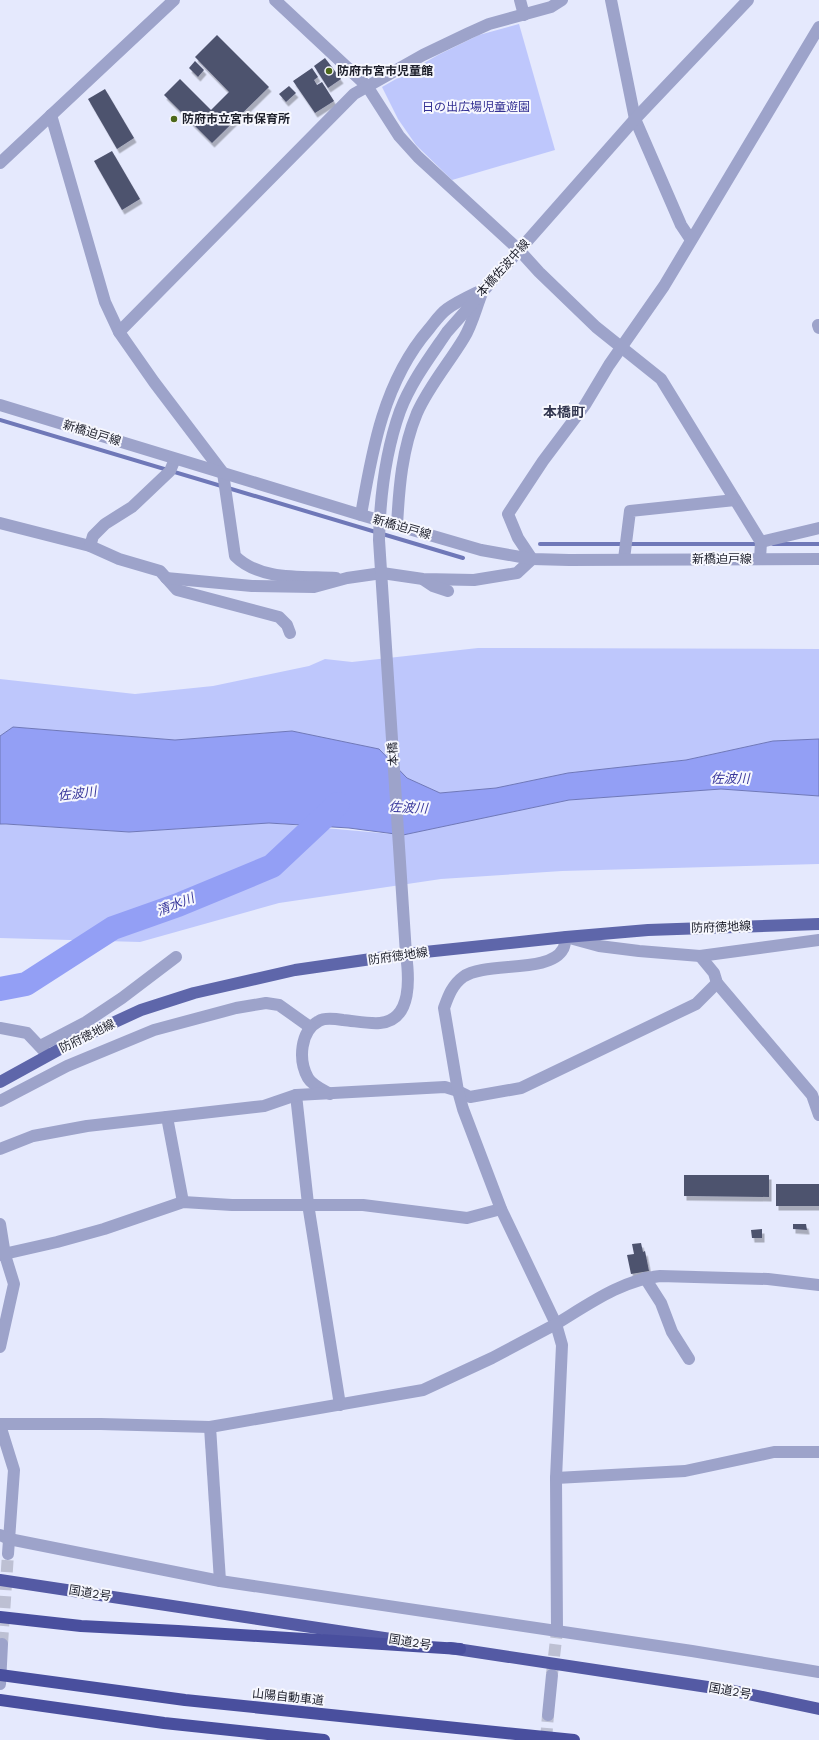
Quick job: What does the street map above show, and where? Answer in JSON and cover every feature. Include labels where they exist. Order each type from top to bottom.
[{"type":"highway","name":"国道2号","points":[[0,1580],[734,1691],[819,1709]]},
{"type":"highway","points":[[0,1617],[81,1626],[460,1649]]},
{"type":"highway","name":"山陽自動車道","points":[[0,1675],[193,1701],[574,1740]]},
{"type":"highway","points":[[6,1700],[164,1723],[324,1740]]},
{"type":"main road","name":"防府徳地線","points":[[0,1082],[44,1051],[141,1010],[194,993],[295,970],[406,954],[566,937],[648,930],[819,924]]},
{"type":"street","points":[[0,163],[174,0]]},
{"type":"street","points":[[275,0],[367,86],[399,136],[418,157],[519,250],[596,327],[661,379],[761,542],[760,559]]},
{"type":"street","points":[[520,0],[524,15]]},
{"type":"street","points":[[119,332],[354,94],[424,55],[469,33],[489,24],[551,7],[562,0]]},
{"type":"street","points":[[611,0],[635,119],[681,225],[691,240]]},
{"type":"street","name":"本橋佐波中線","points":[[383,593],[379,540],[382,478],[401,410],[428,360],[447,332],[635,119],[748,0]]},
{"type":"street","points":[[166,578],[252,586],[314,587],[347,578],[382,573],[423,579],[474,580],[517,573],[532,558],[518,538],[508,514],[543,461],[585,405],[664,286],[691,240],[816,41],[819,26]]},
{"type":"street","points":[[52,115],[105,302],[119,332],[154,382],[223,473],[235,556],[244,564],[261,572],[289,576],[347,578]]},
{"type":"street","points":[[361,515],[371,454],[379,425],[392,390],[405,363],[420,339],[446,310],[484,289]]},
{"type":"street","points":[[397,526],[400,481],[406,443],[417,413],[428,392],[464,337],[484,289]]},
{"type":"street","name":"新橋迫戸線","points":[[0,405],[397,526],[481,550],[532,558],[569,560],[819,559]]},
{"type":"street","points":[[90,546],[93,536],[105,524],[132,507],[170,471],[175,459]]},
{"type":"street","points":[[624,559],[630,511],[734,500]]},
{"type":"street","points":[[0,523],[90,546],[119,558],[160,571],[177,590],[279,617],[287,625],[290,633]]},
{"type":"street","points":[[761,542],[819,528]]},
{"type":"street","points":[[423,579],[433,586],[448,591]]},
{"type":"street","name":"本橋","points":[[383,593],[406,954]]},
{"type":"street","points":[[556,1631],[556,1478],[562,1345],[556,1324],[501,1209],[458,1090],[444,1008],[447,998],[454,986],[463,977],[475,972],[549,962],[563,949],[566,937],[598,946],[700,956],[819,940]]},
{"type":"street","points":[[330,1094],[317,1087],[308,1078],[302,1054],[303,1039],[310,1027],[321,1020],[336,1019],[381,1023],[392,1018],[403,1007],[407,994],[409,977],[406,954]]},
{"type":"street","points":[[700,956],[714,973],[716,983],[812,1094],[819,1115]]},
{"type":"street","points":[[0,1028],[27,1033],[44,1051],[122,998],[176,957]]},
{"type":"street","points":[[0,1149],[34,1136],[87,1126],[264,1106],[296,1095],[444,1087],[458,1090],[470,1097],[521,1088],[696,1004],[716,983]]},
{"type":"street","points":[[0,1101],[67,1066],[154,1030],[236,1008],[266,1003],[279,1005],[310,1027]]},
{"type":"street","points":[[296,1095],[308,1204],[340,1405]]},
{"type":"street","points":[[167,1117],[183,1202]]},
{"type":"street","points":[[2,1255],[97,1231],[183,1202],[232,1205],[363,1205],[467,1218],[501,1209]]},
{"type":"street","points":[[0,1224],[2,1255],[14,1284],[0,1348]]},
{"type":"street","points":[[8,1554],[4,1537],[14,1470],[0,1425],[101,1424],[210,1426],[340,1405],[423,1390],[492,1358],[627,1284],[645,1278],[660,1276],[768,1279],[819,1285]]},
{"type":"street","points":[[645,1278],[661,1303],[672,1332],[689,1359]]},
{"type":"street","points":[[210,1426],[220,1581]]},
{"type":"street","points":[[556,1478],[685,1471],[774,1452],[819,1452]]},
{"type":"street","points":[[4,1537],[220,1581],[819,1672]]},
{"type":"street","points":[[0,1684],[2,1644]]},
{"type":"street","points":[[548,1715],[552,1675]]},
{"type":"green space","name":"日の出広場児童遊園","points":[[519,24],[555,150],[452,180],[416,145],[398,119],[382,87],[438,55],[479,35]]},
{"type":"green space","points":[[478,648],[819,649],[819,739],[773,741],[686,760],[568,773],[496,788],[440,793],[407,778],[379,749],[292,731],[175,740],[13,727],[0,736],[0,679],[135,694],[213,686],[309,666],[325,659],[352,662]]},
{"type":"green space","points":[[721,789],[819,796],[819,864],[562,871],[441,879],[279,903],[140,942],[0,938],[0,824],[129,832],[269,823],[403,835],[569,800]]},
{"type":"water","name":"佐波川","points":[[13,727],[175,740],[292,731],[379,749],[407,778],[440,793],[496,788],[568,773],[686,760],[773,741],[819,739],[819,796],[721,789],[569,800],[403,835],[349,828],[269,823],[129,832],[0,824],[0,736]]},
{"type":"building","points":[[217,35],[269,87],[212,143],[164,95],[180,79],[211,110],[229,92],[195,57]]},
{"type":"building","points":[[325,58],[341,79],[328,88],[314,66]]},
{"type":"building","points":[[195,61],[204,70],[198,77],[189,68]]},
{"type":"building","points":[[312,68],[318,77],[314,80],[317,85],[322,82],[334,101],[315,113],[293,81]]},
{"type":"building","points":[[289,86],[296,93],[286,102],[279,94]]},
{"type":"building","points":[[105,89],[134,138],[117,149],[88,99]]},
{"type":"building","points":[[112,151],[140,199],[122,210],[94,161]]},
{"type":"building","points":[[684,1175],[769,1175],[769,1197],[684,1196]]},
{"type":"building","points":[[776,1184],[819,1184],[819,1206],[776,1206]]},
{"type":"building","points":[[793,1224],[806,1224],[807,1230],[793,1229]]},
{"type":"building","points":[[762,1229],[762,1238],[752,1238],[751,1230]]},
{"type":"building","points":[[641,1243],[643,1252],[645,1251],[649,1271],[631,1274],[627,1255],[634,1254],[632,1244]]},
{"type":"waterway","points":[[0,420],[463,558]]},
{"type":"waterway","points":[[540,544],[760,544]]},
{"type":"waterway","points":[[773,544],[819,544]]},
{"type":"waterway","name":"清水川","points":[[0,989],[26,984],[113,928],[178,905],[272,866],[338,804]]},
{"type":"tunnel","points":[[2,1644],[8,1554]]},
{"type":"tunnel","points":[[552,1674],[557,1631]]},
{"type":"tunnel","points":[[546,1740],[548,1715]]},
{"type":"place","name":"防府市宮市児童館","points":[[329,71]]},
{"type":"place","name":"防府市立宮市保育所","points":[[174,119]]},
{"type":"district","name":"本橋町","points":[[564,412]]}]
